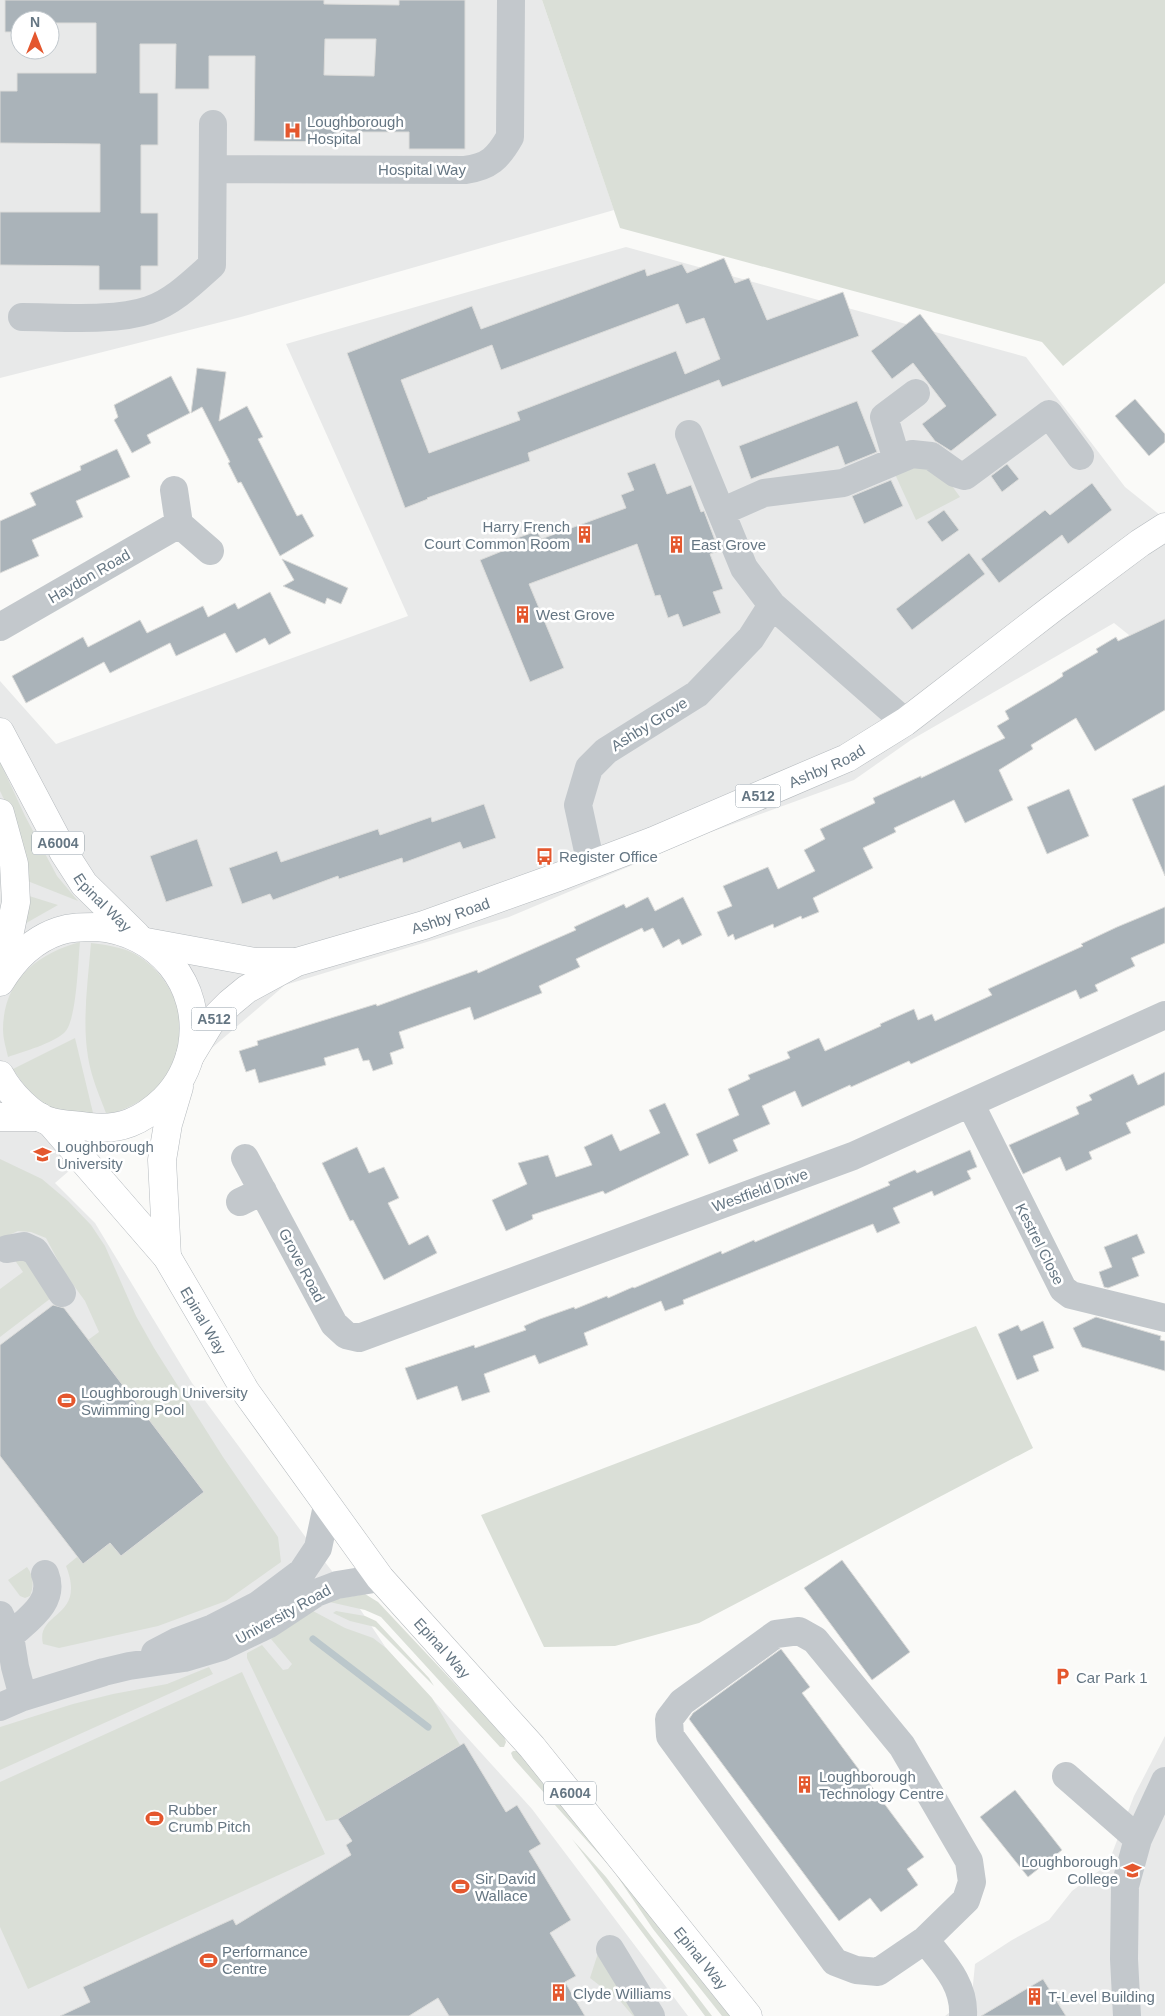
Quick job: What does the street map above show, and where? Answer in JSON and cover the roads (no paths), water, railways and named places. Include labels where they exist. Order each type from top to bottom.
[{"type":"main road","name":"Ashby Road","points":[[186,1066],[210,1023],[230,1003],[247,989],[297,962],[424,925],[596,863],[653,841],[847,758],[905,722],[1069,596],[1165,526]]},
{"type":"main road","name":"Epinal Way","points":[[0,732],[64,853],[84,884],[142,939],[157,950],[174,968],[186,988],[193,1012],[194,1035],[168,1124],[162,1160],[167,1257]]},
{"type":"main road","name":"A6004","points":[[0,813],[14,864],[16,902],[0,981]]},
{"type":"main road","points":[[0,981],[23,951],[58,931],[84,927],[113,928],[142,939]]},
{"type":"main road","name":"Ashby Road","points":[[142,939],[255,962],[297,962]]},
{"type":"main road","points":[[0,1117],[45,1120],[104,1129],[119,1127],[140,1118],[156,1108],[170,1094],[186,1066]]},
{"type":"main road","name":"Epinal Way","points":[[0,1075],[19,1101],[45,1120],[167,1257],[246,1392],[380,1578],[532,1747],[748,2016]]},
{"type":"street","name":"Hospital Way","points":[[212,169],[464,170],[477,169],[487,164],[500,154],[510,137],[511,0]]},
{"type":"street","points":[[22,317],[131,315],[150,310],[188,286],[212,265],[213,124]]},
{"type":"street","points":[[897,460],[884,417],[916,393]]},
{"type":"street","points":[[721,512],[764,493],[843,483],[912,454],[931,456],[954,473],[965,476],[1049,414],[1080,456]]},
{"type":"street","points":[[689,434],[744,568],[772,605],[905,722]]},
{"type":"street","points":[[174,490],[179,524],[210,551]]},
{"type":"street","name":"Haydon Road","points":[[0,627],[179,524]]},
{"type":"street","name":"Ashby Grove","points":[[596,863],[588,851],[578,805],[589,768],[606,751],[697,694],[750,638],[772,605]]},
{"type":"street","name":"Westfield Drive","points":[[346,1335],[359,1338],[388,1328],[853,1156],[1165,1016]]},
{"type":"street","name":"Kestrel Close","points":[[970,1103],[1063,1289],[1071,1295],[1165,1318]]},
{"type":"street","name":"Grove Road","points":[[245,1158],[252,1197],[334,1324],[346,1335]]},
{"type":"street","points":[[7,1249],[24,1246],[35,1251],[62,1293]]},
{"type":"street","name":"University Road","points":[[129,1666],[178,1641],[214,1628],[258,1605],[302,1572],[318,1548],[327,1506]]},
{"type":"street","points":[[8,1700],[15,1667],[5,1625],[43,1604],[47,1597],[48,1589],[45,1574]]},
{"type":"street","name":"University Road","points":[[8,1700],[129,1666],[184,1658],[221,1647],[269,1624],[316,1593],[337,1585],[380,1578]]},
{"type":"street","points":[[799,1631],[815,1640],[902,1746],[969,1861],[972,1882],[966,1900],[925,1940],[878,1972],[856,1970],[835,1962],[670,1736],[669,1719],[682,1702],[776,1634],[799,1631]]},
{"type":"street","points":[[1066,1776],[1138,1839]]},
{"type":"street","points":[[1127,2016],[1124,1959],[1124,1886],[1138,1839],[1165,1781]]},
{"type":"street","points":[[925,1940],[959,1986],[963,2016]]},
{"type":"street","points":[[610,1949],[651,2016]]},
{"type":"waterway","points":[[313,1639],[428,1727]]},
{"type":"place","name":"Loughborough Hospital","points":[[293,130]]},
{"type":"place","name":"Harry French Court Common Room","points":[[584,535]]},
{"type":"place","name":"East Grove","points":[[677,544]]},
{"type":"place","name":"West Grove","points":[[522,614]]},
{"type":"place","name":"Register Office","points":[[545,856]]},
{"type":"place","name":"Loughborough University","points":[[43,1155]]},
{"type":"place","name":"Loughborough University Swimming Pool","points":[[67,1401]]},
{"type":"place","name":"Car Park 1","points":[[1062,1677]]},
{"type":"place","name":"Loughborough Technology Centre","points":[[805,1785]]},
{"type":"place","name":"Rubber Crumb Pitch","points":[[154,1818]]},
{"type":"place","name":"Loughborough College","points":[[1132,1870]]},
{"type":"place","name":"Sir David Wallace","points":[[461,1887]]},
{"type":"place","name":"Performance Centre","points":[[208,1960]]},
{"type":"place","name":"Clyde Williams","points":[[559,1993]]},
{"type":"place","name":"T-Level Building","points":[[1034,1996]]}]
